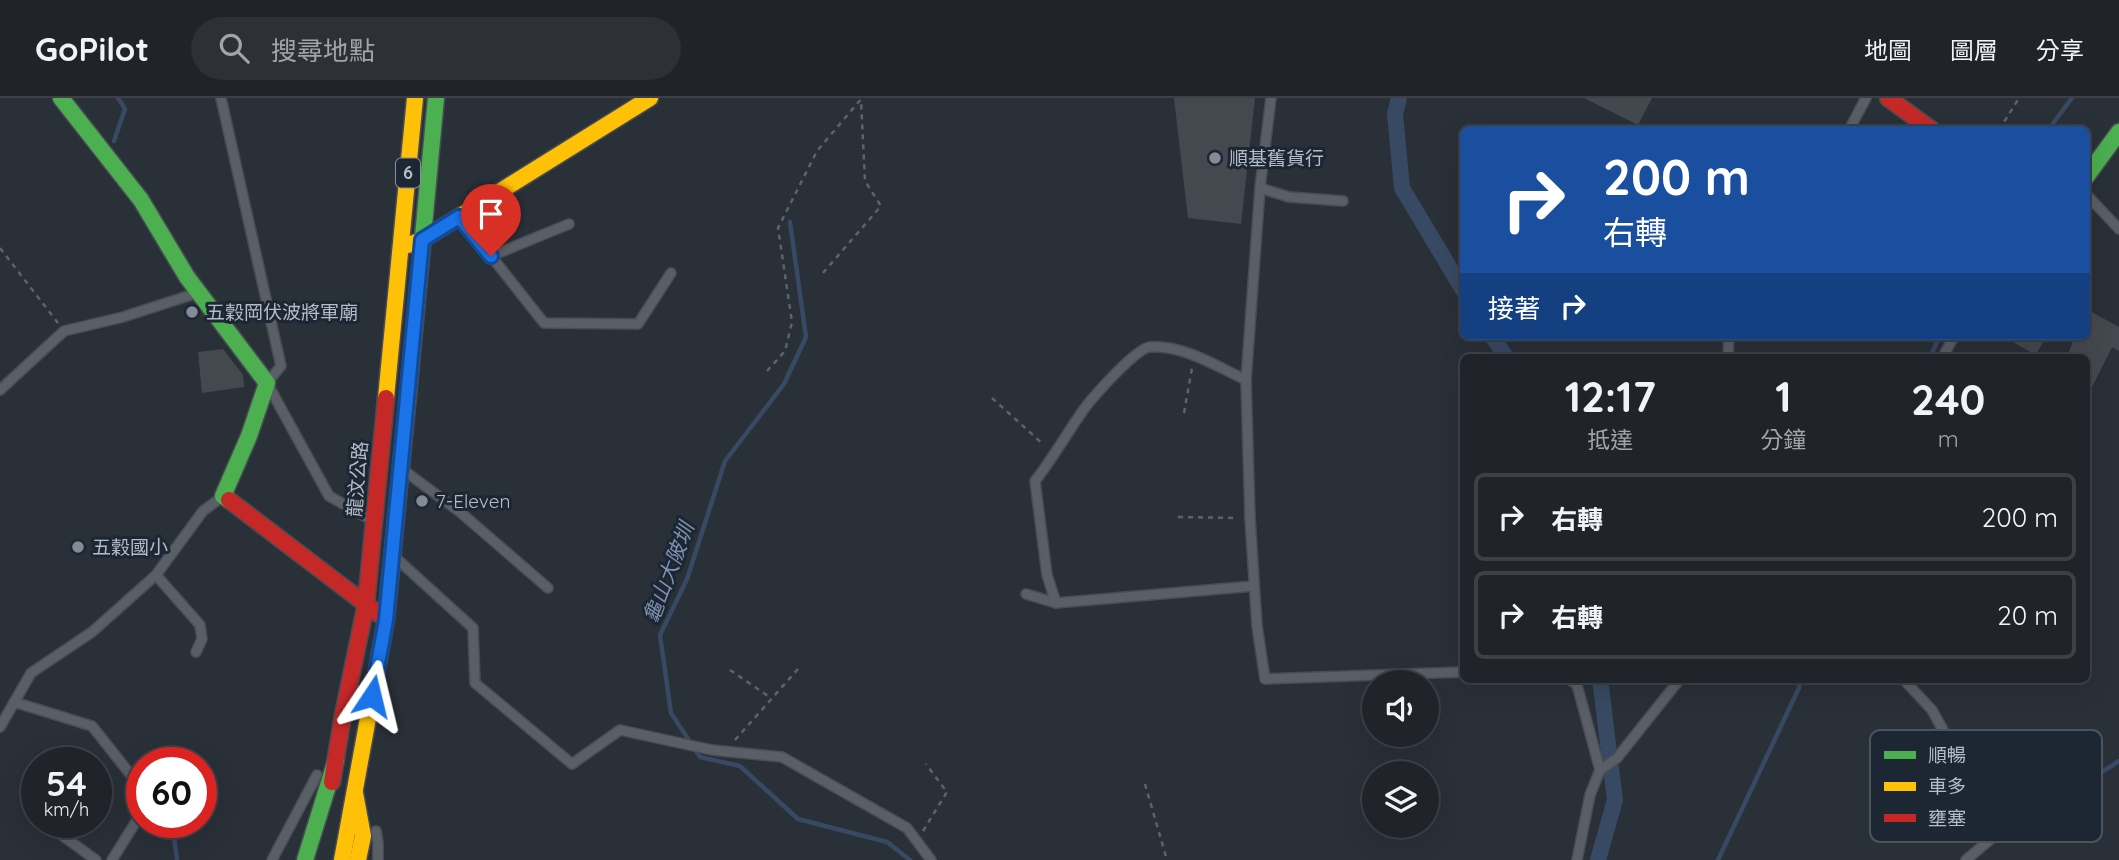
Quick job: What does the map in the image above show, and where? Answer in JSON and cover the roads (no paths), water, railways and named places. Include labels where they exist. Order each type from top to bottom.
[{"type":"main road","points":[[61,98],[141,200],[198,292],[267,383],[249,436],[223,496],[386,620]]},
{"type":"main road","name":"龍汶公路","points":[[316,860],[366,604],[415,98]]},
{"type":"main road","name":"6","points":[[342,860],[386,620],[436,98]]},
{"type":"main road","points":[[401,248],[422,240],[650,98]]},
{"type":"main road","points":[[1888,98],[1926,126]]},
{"type":"main road","points":[[2090,172],[2119,132]]},
{"type":"main road","points":[[343,715],[368,721]]},
{"type":"main road","points":[[305,860],[337,760]]},
{"type":"main road","points":[[355,793],[362,836],[358,860]]},
{"type":"lane","points":[[221,98],[281,366],[267,383],[329,496],[374,522],[395,527]]},
{"type":"lane","points":[[1271,98],[1260,187],[1246,380],[1256,626],[1265,679],[1460,672]]},
{"type":"lane","points":[[1851,126],[1866,98]]},
{"type":"lane","points":[[1260,187],[1289,197],[1343,201]]},
{"type":"lane","points":[[2090,198],[2119,229]]},
{"type":"lane","points":[[459,217],[544,323],[638,324],[671,273]]},
{"type":"lane","points":[[491,256],[569,224]]},
{"type":"lane","points":[[0,390],[64,331],[123,317],[198,292]]},
{"type":"lane","points":[[1056,603],[1047,575],[1035,481],[1055,455],[1084,408],[1135,354],[1147,347],[1186,351],[1246,380]]},
{"type":"lane","points":[[379,466],[401,468],[460,512],[548,588]]},
{"type":"lane","points":[[0,727],[31,673],[92,632],[156,575],[203,511],[223,496]]},
{"type":"lane","points":[[392,554],[473,628],[475,683],[572,764],[620,730],[701,748],[782,757],[906,828],[931,860]]},
{"type":"lane","points":[[156,575],[200,625],[202,639],[196,652]]},
{"type":"lane","points":[[1026,594],[1056,603],[1254,586]]},
{"type":"lane","points":[[1574,683],[1600,770]]},
{"type":"lane","points":[[1577,860],[1590,794],[1600,770],[1617,758],[1677,683]]},
{"type":"lane","points":[[1907,683],[1932,710],[1943,730]]},
{"type":"lane","points":[[14,702],[92,726],[126,769]]},
{"type":"lane","points":[[360,754],[365,780]]},
{"type":"lane","points":[[272,860],[316,776],[337,760]]},
{"type":"lane","points":[[373,818],[378,860]]},
{"type":"lane","points":[[66,838],[96,860]]},
{"type":"lane","points":[[112,860],[126,838]]},
{"type":"lane","points":[[1966,860],[1987,842]]},
{"type":"waterway","points":[[114,141],[125,109],[118,98]]},
{"type":"waterway","points":[[1399,98],[1395,114],[1402,188],[1460,285]]},
{"type":"waterway","points":[[2051,126],[2072,98]]},
{"type":"waterway","name":"龜山大陂圳","points":[[790,222],[806,337],[784,384],[725,461],[687,579],[660,635],[671,713],[700,757],[740,766],[798,819],[887,842],[910,860]]},
{"type":"waterway","points":[[1495,340],[1504,354]]},
{"type":"waterway","points":[[1931,354],[1938,340]]},
{"type":"waterway","points":[[1598,860],[1615,800],[1600,683]]},
{"type":"waterway","points":[[1718,860],[1800,683]]},
{"type":"waterway","points":[[2102,772],[2119,761]]},
{"type":"waterway","points":[[174,838],[177,860]]},
{"type":"place","name":"順基舊貨行","points":[[1215,158]]},
{"type":"place","name":"五穀岡伏波將軍廟","points":[[192,312]]},
{"type":"place","name":"7-Eleven","points":[[422,501]]},
{"type":"place","name":"五穀國小","points":[[78,547]]}]
